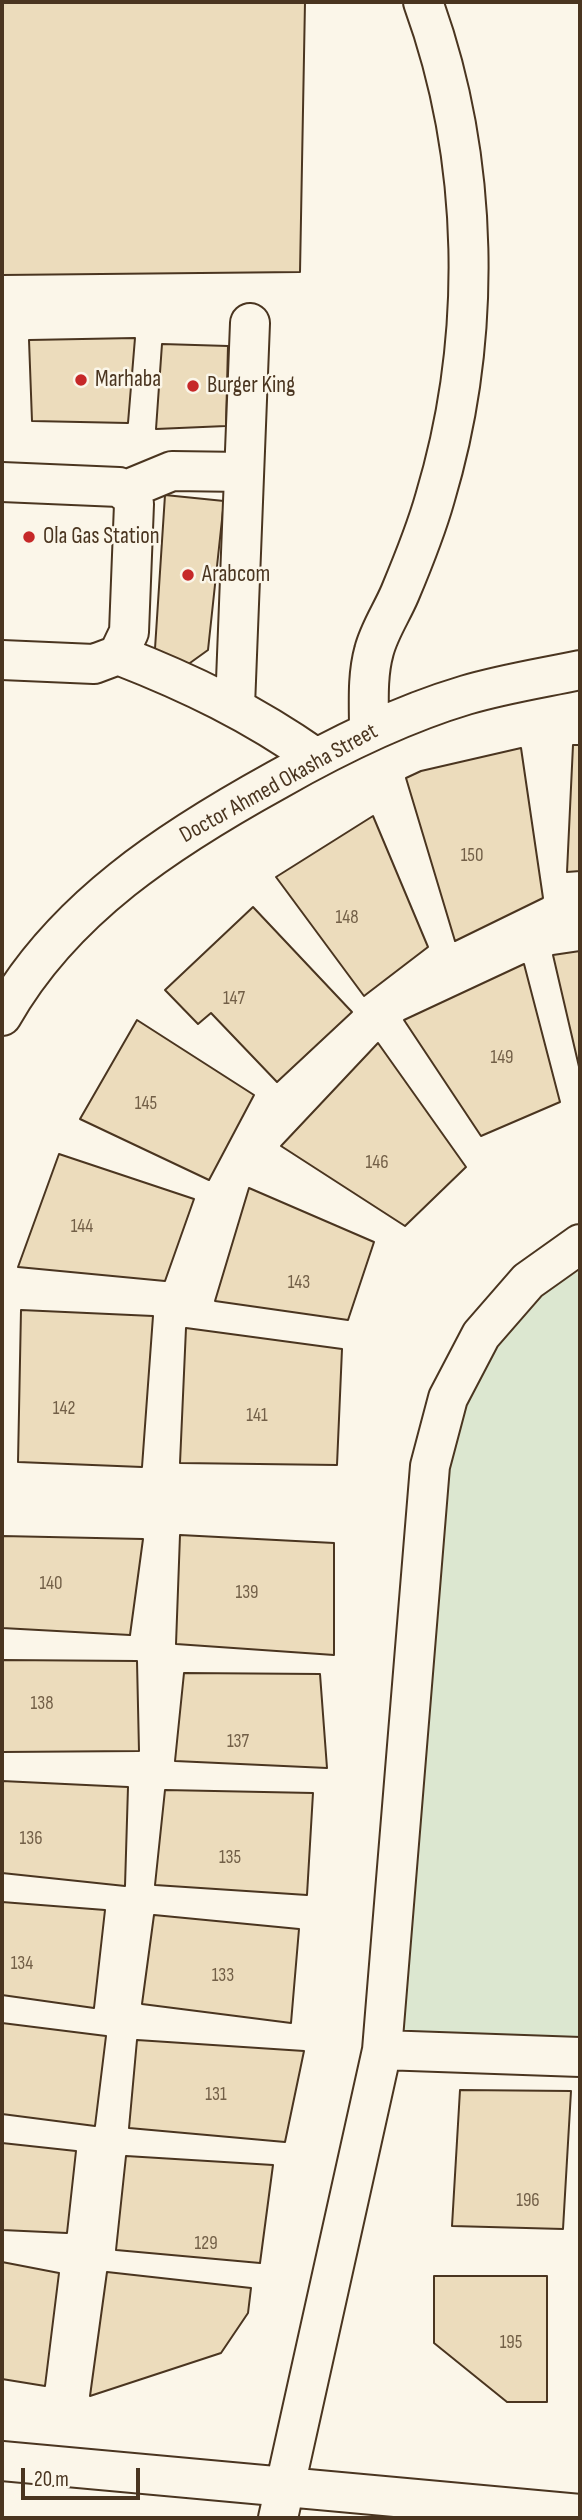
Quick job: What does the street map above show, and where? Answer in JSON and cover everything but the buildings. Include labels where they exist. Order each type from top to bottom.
[{"type":"street","points":[[369,730],[369,683],[374,650],[401,593],[435,498],[454,419],[465,337],[469,256],[464,174],[451,93],[423,2]]},
{"type":"street","points":[[235,706],[250,323]]},
{"type":"street","points":[[2,482],[111,486],[126,490],[172,471],[244,472]]},
{"type":"street","points":[[2,660],[93,664],[118,654],[129,632],[134,504],[126,490]]},
{"type":"street","points":[[118,654],[193,684],[235,706],[316,758]]},
{"type":"street","name":"Doctor Ahmed Okasha Street","points":[[2,1016],[36,964],[71,925],[109,889],[209,817],[369,730],[466,695],[580,670]]},
{"type":"street","points":[[283,2502],[382,2050],[430,1466],[449,1398],[481,1335],[528,1282],[580,1244]]},
{"type":"street","points":[[382,2050],[580,2057]]},
{"type":"street","points":[[2,2460],[283,2502],[580,2514]]},
{"type":"green space","points":[[580,1244],[580,2057],[382,2050],[448,1398]]},
{"type":"place","name":"Marhaba","points":[[81,380]]},
{"type":"place","name":"Burger King","points":[[193,386]]},
{"type":"place","name":"Ola Gas Station","points":[[29,537]]},
{"type":"place","name":"Arabcom","points":[[188,575]]}]
